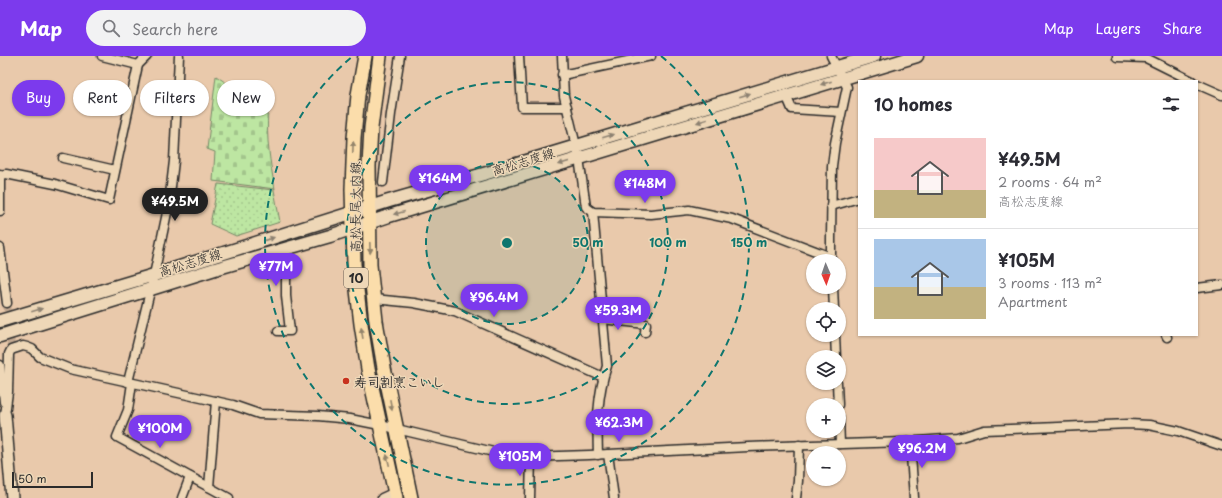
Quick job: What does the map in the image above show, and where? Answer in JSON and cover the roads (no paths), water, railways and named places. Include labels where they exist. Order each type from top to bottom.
[{"type":"main road","name":"高松長尾大内線","points":[[365,56],[358,95],[354,138],[352,189],[354,264],[368,369],[396,495]]},
{"type":"main road","name":"高松長尾大内線","points":[[380,56],[371,128],[369,166],[370,265],[380,344],[411,498]]},
{"type":"main road","name":"高松志度線","points":[[0,320],[154,275],[369,207],[487,173],[874,56]]},
{"type":"main road","name":"高松志度線","points":[[0,336],[215,269],[282,250],[369,222],[917,56]]},
{"type":"street","points":[[102,56],[138,65]]},
{"type":"street","points":[[0,211],[0,175],[6,174],[56,184],[109,200],[138,65],[146,56]]},
{"type":"street","points":[[178,56],[174,162],[169,203],[130,382],[128,410],[117,437],[229,498]]},
{"type":"street","points":[[383,182],[400,56]]},
{"type":"street","points":[[519,56],[522,107],[567,108]]},
{"type":"street","points":[[562,56],[564,96],[579,158],[586,207],[593,212],[650,214],[689,210],[732,219],[819,254]]},
{"type":"street","points":[[562,75],[632,58],[651,56]]},
{"type":"street","points":[[831,56],[847,87],[841,112],[832,166],[831,254]]},
{"type":"street","points":[[1117,56],[1146,58],[1190,80]]},
{"type":"street","points":[[1198,84],[1222,95]]},
{"type":"street","points":[[786,95],[792,110],[841,112]]},
{"type":"street","points":[[63,158],[115,170]]},
{"type":"street","points":[[831,206],[858,198]]},
{"type":"street","points":[[593,212],[607,366],[603,377],[597,420],[598,454]]},
{"type":"street","points":[[0,248],[8,303]]},
{"type":"street","points":[[278,331],[290,331],[286,296],[286,272],[282,250]]},
{"type":"street","points":[[1198,288],[1222,285]]},
{"type":"street","points":[[374,299],[414,303],[455,311],[603,377]]},
{"type":"street","points":[[602,319],[646,324],[645,332]]},
{"type":"street","points":[[5,415],[8,392],[8,354],[11,348],[23,346],[32,350],[40,357],[70,369],[216,401],[259,414],[318,416],[350,419],[502,454],[531,457],[910,441],[958,438],[984,430],[1129,424],[1149,424],[1178,431],[1222,446]]},
{"type":"street","points":[[0,365],[12,498]]},
{"type":"street","points":[[209,488],[216,401]]},
{"type":"street","points":[[840,438],[840,444]]},
{"type":"street","points":[[910,441],[914,498]]},
{"type":"street","points":[[796,498],[799,445]]},
{"type":"street","points":[[608,454],[614,498]]},
{"type":"street","points":[[530,498],[531,457]]},
{"type":"street","points":[[182,498],[190,477]]},
{"type":"street","points":[[382,498],[396,495]]},
{"type":"tunnel","points":[[7,303],[11,346]]},
{"type":"place","name":"寿司割烹こいし","points":[[346,381]]}]
